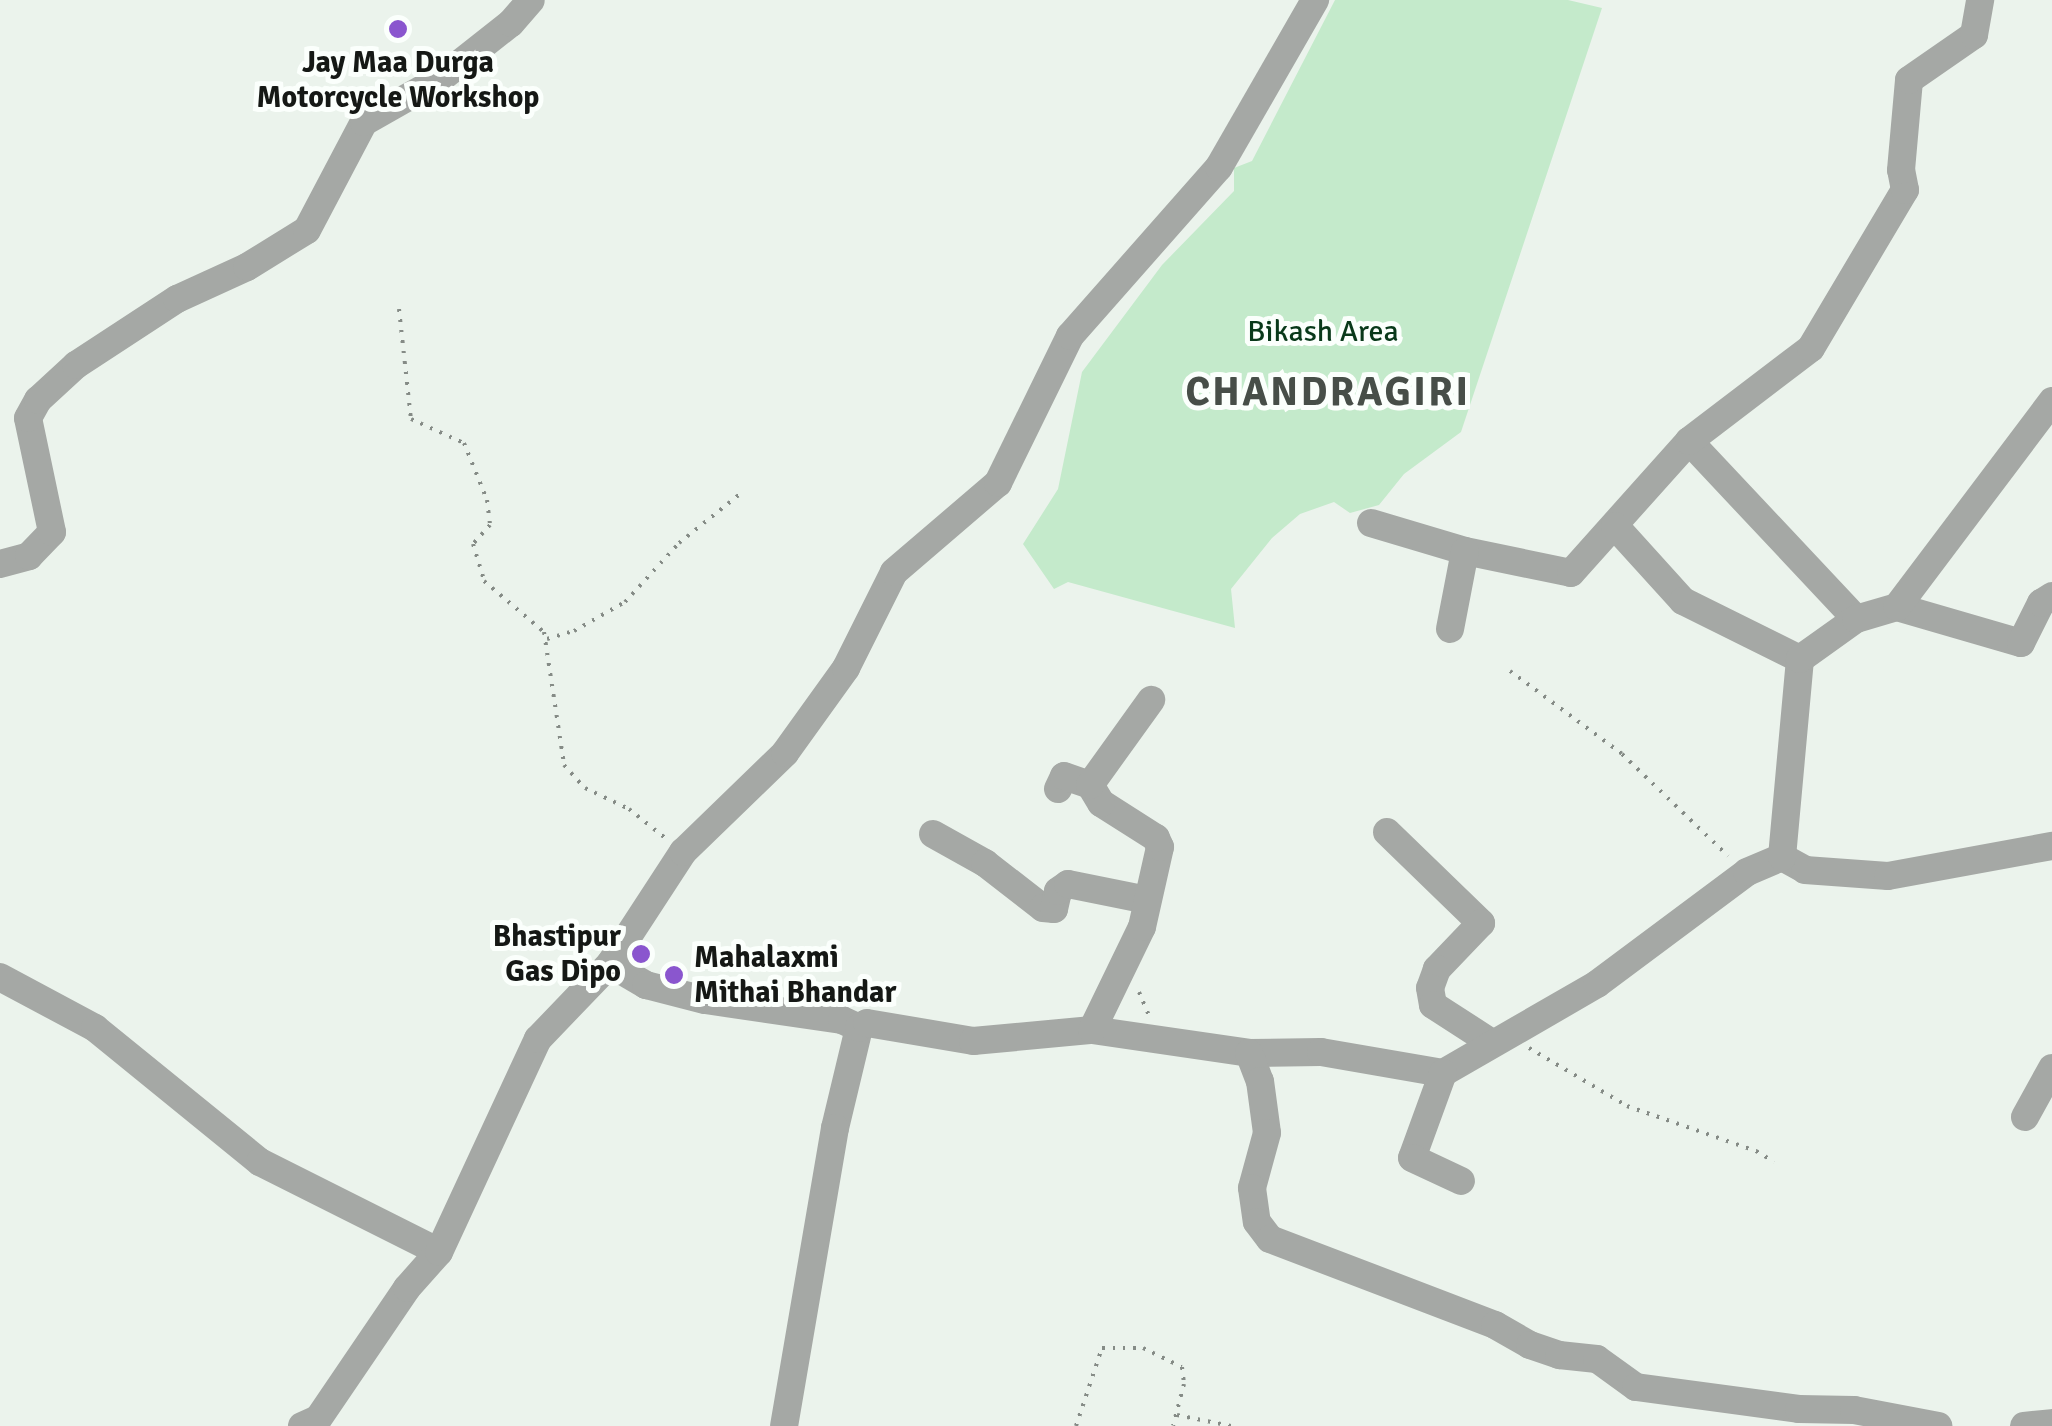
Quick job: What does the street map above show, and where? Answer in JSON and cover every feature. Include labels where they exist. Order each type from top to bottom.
[{"type":"street","points":[[0,564],[29,556],[52,532],[28,418],[38,400],[76,365],[177,299],[247,267],[307,230],[364,122],[440,79],[511,23],[531,0]]},
{"type":"street","points":[[302,1426],[318,1420],[407,1288],[439,1252],[538,1039],[610,964],[684,852],[785,753],[846,668],[894,572],[998,484],[1070,336],[1219,167],[1315,0]]},
{"type":"street","points":[[1371,523],[1465,552],[1571,573],[1689,441],[1811,348],[1905,190],[1901,170],[1909,80],[1974,35],[1980,0]]},
{"type":"street","points":[[1897,607],[2052,401]]},
{"type":"street","points":[[1689,441],[1856,619]]},
{"type":"street","points":[[1615,526],[1683,601],[1800,658]]},
{"type":"street","points":[[1450,630],[1465,552]]},
{"type":"street","points":[[1782,857],[1800,658],[1856,619],[1897,607],[2021,643],[2042,603],[2052,596]]},
{"type":"street","points":[[1090,785],[1150,700]]},
{"type":"street","points":[[1058,789],[1064,776],[1090,785],[1100,803],[1156,838],[1160,847],[1142,927],[1117,986],[1092,1030]]},
{"type":"street","points":[[1387,832],[1481,923],[1437,969],[1430,988],[1432,1005],[1501,1038]]},
{"type":"street","points":[[932,834],[985,863],[1043,908],[1054,909],[1058,891],[1068,884],[1147,900]]},
{"type":"street","points":[[1782,857],[1806,870],[1888,876],[2052,846]]},
{"type":"street","points":[[1461,1181],[1412,1158],[1444,1073],[1597,984],[1747,872],[1782,857]]},
{"type":"street","points":[[610,964],[646,985],[706,1000],[842,1020],[860,1028]]},
{"type":"street","points":[[0,977],[95,1028],[260,1162],[439,1252]]},
{"type":"street","points":[[784,1426],[835,1128],[860,1028],[867,1022],[973,1041],[1092,1030],[1250,1053],[1321,1052],[1444,1073]]},
{"type":"street","points":[[1250,1053],[1260,1081],[1266,1133],[1252,1188],[1257,1222],[1270,1239],[1495,1325],[1530,1345],[1559,1355],[1597,1359],[1636,1387],[1799,1409],[1854,1410],[1938,1426]]},
{"type":"street","points":[[2024,1117],[2052,1068]]},
{"type":"street","points":[[2024,1426],[2052,1423]]},
{"type":"path","points":[[399,309],[411,420],[464,443],[487,500],[490,525],[474,544],[484,581],[544,632],[564,765],[584,788],[629,808],[684,852]]},
{"type":"path","points":[[546,639],[574,631],[625,602],[679,542],[740,494]]},
{"type":"path","points":[[1510,671],[1622,754],[1693,826],[1747,872]]},
{"type":"path","points":[[1126,959],[1153,1027],[1154,1040]]},
{"type":"path","points":[[1501,1038],[1627,1106],[1756,1151],[1774,1162]]},
{"type":"path","points":[[1076,1426],[1102,1348],[1142,1348],[1182,1367],[1184,1384],[1173,1426]]},
{"type":"path","points":[[1177,1415],[1232,1426]]},
{"type":"green space","name":"Bikash Area","points":[[1335,0],[1568,0],[1602,8],[1461,432],[1404,474],[1379,505],[1350,513],[1334,502],[1300,514],[1272,538],[1231,589],[1235,628],[1068,582],[1054,589],[1023,544],[1058,489],[1082,372],[1162,265],[1234,191],[1234,168],[1252,161]]},
{"type":"place","name":"Jay Maa Durga Motorcycle Workshop","points":[[398,29]]},
{"type":"place","name":"Bhastipur Gas Dipo","points":[[641,954]]},
{"type":"place","name":"Mahalaxmi Mithai Bhandar","points":[[674,975]]},
{"type":"district","name":"CHANDRAGIRI","points":[[1328,392]]}]
